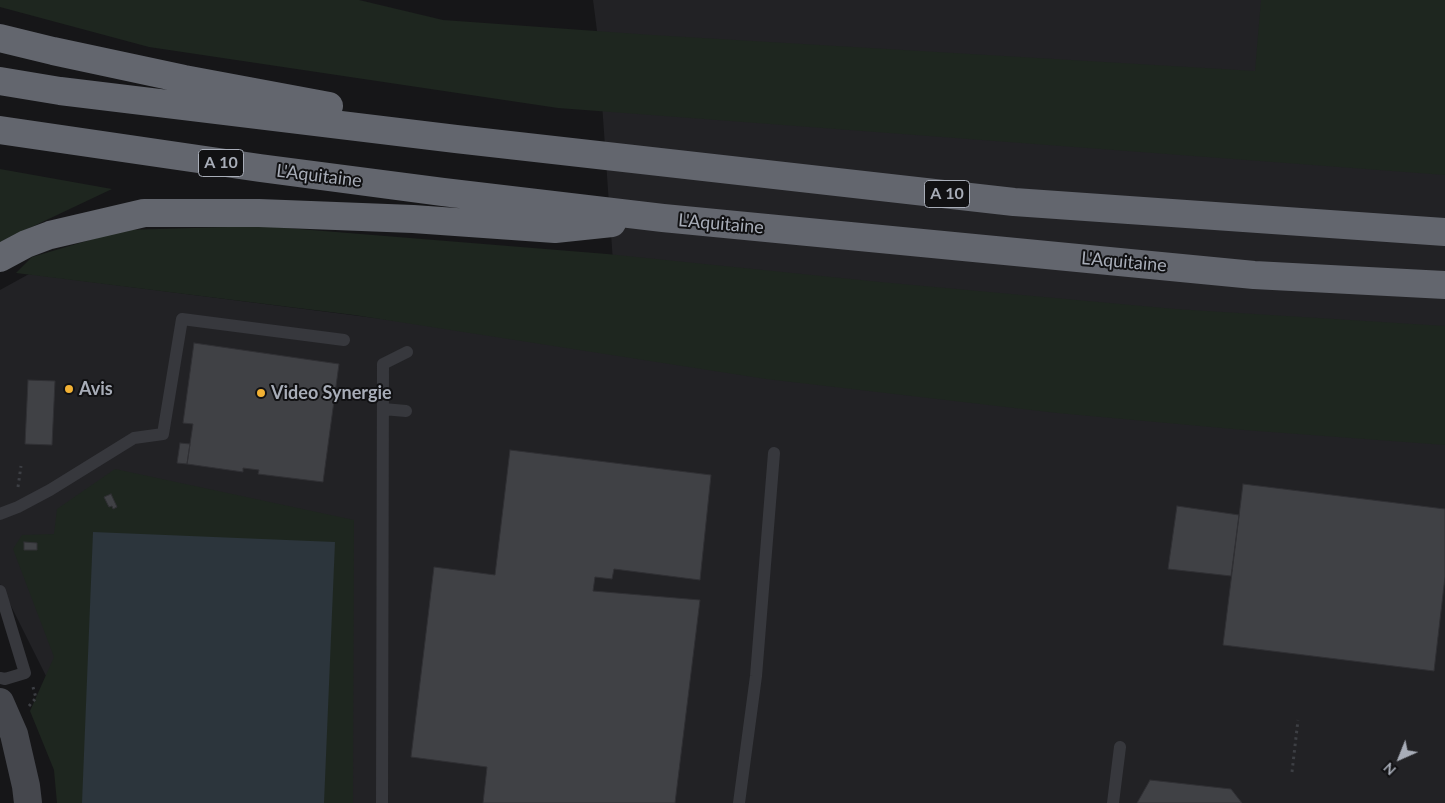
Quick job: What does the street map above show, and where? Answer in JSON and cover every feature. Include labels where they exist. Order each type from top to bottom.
[{"type":"highway","points":[[0,38],[184,79],[296,101],[409,120],[450,138]]},
{"type":"highway","name":"A 10","points":[[0,81],[70,92],[450,138],[1014,202],[1445,232]]},
{"type":"highway","name":"L'Aquitaine","points":[[0,130],[270,170],[663,218],[1254,275],[1445,285]]},
{"type":"highway","points":[[0,258],[26,244],[50,235],[144,213],[268,213],[413,219],[555,229],[663,218]]},
{"type":"street","points":[[0,702],[14,734],[28,803]]},
{"type":"lane","points":[[0,514],[50,490],[134,438],[163,434],[182,319],[344,340]]},
{"type":"lane","points":[[382,803],[383,364],[407,352]]},
{"type":"lane","points":[[383,409],[406,411]]},
{"type":"lane","points":[[739,803],[756,676],[774,453]]},
{"type":"lane","points":[[0,591],[25,673],[5,679],[0,678]]},
{"type":"lane","points":[[1113,803],[1120,748]]},
{"type":"path","points":[[1292,772],[1298,720]]},
{"type":"shaded area","points":[[0,0],[359,0],[443,20],[652,35],[1255,71],[1261,0],[1445,0],[1445,175],[558,108],[149,47],[0,7]]},
{"type":"shaded area","points":[[593,0],[1445,0],[1445,803],[61,803],[54,692],[0,584],[0,290],[29,274],[619,349],[597,31]]},
{"type":"shaded area","points":[[0,169],[112,189],[0,242]]},
{"type":"shaded area","points":[[262,226],[607,254],[880,282],[1175,309],[1445,326],[1445,445],[1244,430],[1057,413],[766,379],[354,315],[16,273],[32,257],[124,230]]},
{"type":"shaded area","points":[[115,469],[354,520],[353,803],[57,803],[54,770],[30,711],[54,657],[13,549],[22,535],[54,534],[57,509]]},
{"type":"shaded area","points":[[93,532],[335,542],[324,803],[82,803]]},
{"type":"building","name":"Video Synergie","points":[[194,343],[339,364],[323,482],[258,474],[259,470],[243,468],[243,472],[187,464],[193,424],[183,423]]},
{"type":"building","points":[[28,380],[55,381],[52,445],[25,444]]},
{"type":"building","points":[[180,443],[190,444],[187,464],[177,463]]},
{"type":"building","points":[[510,450],[711,475],[700,580],[614,569],[612,579],[595,577],[593,591],[700,600],[675,803],[483,803],[487,767],[411,757],[434,567],[495,575]]},
{"type":"building","points":[[1243,484],[1445,509],[1445,577],[1434,671],[1223,645]]},
{"type":"building","points":[[111,494],[117,507],[113,509],[112,506],[109,507],[104,497]]},
{"type":"building","points":[[1177,506],[1239,515],[1231,576],[1168,569]]},
{"type":"building","points":[[24,542],[37,543],[37,550],[24,550]]},
{"type":"building","points":[[1150,780],[1231,789],[1242,803],[1137,803]]},
{"type":"place","name":"Avis","points":[[69,389]]},
{"type":"place","name":"Video Synergie","points":[[261,393]]}]
